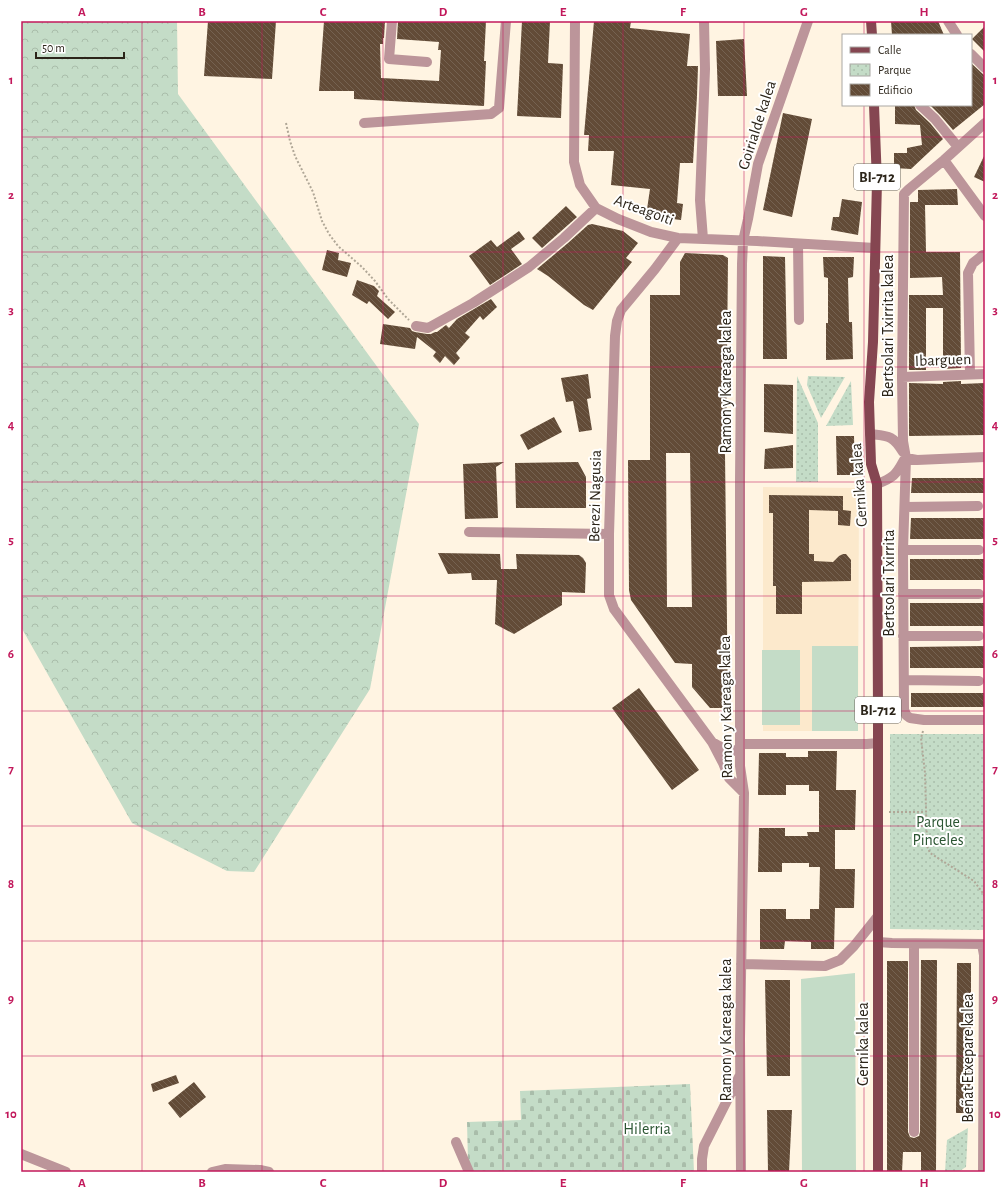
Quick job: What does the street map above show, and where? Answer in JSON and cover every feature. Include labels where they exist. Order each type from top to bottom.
[{"type":"main road","points":[[871,21],[872,34]]},
{"type":"main road","name":"BI-712","points":[[874,106],[877,182],[875,248]]},
{"type":"main road","name":"Gernika kalea","points":[[875,248],[870,434],[871,464],[877,484],[878,1172]]},
{"type":"street","points":[[392,21],[389,59],[427,62]]},
{"type":"street","points":[[364,123],[491,114],[499,108],[506,21]]},
{"type":"street","name":"Arteagoiti","points":[[574,21],[574,162],[580,185],[596,208],[618,219],[651,232],[678,238],[875,248]]},
{"type":"street","points":[[703,239],[700,200],[705,69],[704,21]]},
{"type":"street","name":"Goirialde kalea","points":[[743,241],[758,164],[808,21]]},
{"type":"street","points":[[948,21],[956,34]]},
{"type":"street","points":[[972,55],[985,68]]},
{"type":"street","points":[[921,106],[935,119],[958,147]]},
{"type":"street","points":[[984,213],[944,160],[985,123]]},
{"type":"street","name":"Bertsolari Txirrita kalea","points":[[906,458],[903,441],[902,377],[904,194],[944,160]]},
{"type":"street","points":[[416,326],[428,328],[473,303],[529,268],[596,208]]},
{"type":"street","name":"Berezi Nagusia","points":[[678,238],[655,269],[621,310],[614,336],[609,595],[614,610],[712,742],[729,778],[744,793]]},
{"type":"street","name":"Ramon y Kareaga kalea","points":[[741,1172],[740,1039],[744,793],[740,766],[740,480],[743,241]]},
{"type":"street","points":[[798,244],[799,320]]},
{"type":"street","points":[[970,374],[968,273],[973,264],[984,255]]},
{"type":"street","name":"Ibarguen","points":[[902,377],[985,374]]},
{"type":"street","points":[[870,434],[888,436],[898,443],[906,458]]},
{"type":"street","points":[[906,458],[917,460],[985,457]]},
{"type":"street","points":[[877,484],[888,480],[897,473],[906,458]]},
{"type":"street","name":"Bertsolari Txirrita","points":[[906,458],[903,594],[904,709],[906,715],[910,718],[924,720]]},
{"type":"street","points":[[904,507],[978,506]]},
{"type":"street","points":[[469,532],[609,534]]},
{"type":"street","points":[[904,550],[979,550]]},
{"type":"street","points":[[903,594],[979,594]]},
{"type":"street","points":[[903,636],[979,636]]},
{"type":"street","points":[[904,680],[979,681]]},
{"type":"street","points":[[924,720],[985,720]]},
{"type":"street","points":[[712,742],[732,751],[736,751],[740,747],[740,744],[878,743]]},
{"type":"street","points":[[723,763],[733,768],[740,766]]},
{"type":"street","points":[[741,964],[824,966],[840,960],[854,946],[878,916]]},
{"type":"street","points":[[878,942],[914,944],[984,944]]},
{"type":"street","points":[[914,944],[914,1132]]},
{"type":"street","name":"Beñat Etxepare kalea","points":[[983,1172],[984,944]]},
{"type":"street","points":[[702,1172],[704,1146],[740,1073]]},
{"type":"street","points":[[456,1142],[469,1172]]},
{"type":"street","points":[[21,1154],[66,1172]]},
{"type":"street","points":[[212,1172],[225,1169],[260,1170],[269,1172]]},
{"type":"path","points":[[286,122],[295,156],[313,192],[322,221],[329,234],[338,246],[362,267],[375,281],[388,299],[416,326]]},
{"type":"path","points":[[924,720],[922,738],[925,773],[927,846],[930,853],[974,881],[985,896]]},
{"type":"path","points":[[888,812],[925,812]]},
{"type":"shaded area","points":[[763,487],[859,488],[858,731],[763,731]]},
{"type":"green space","points":[[21,21],[177,21],[178,94],[419,424],[370,689],[254,872],[227,871],[132,823],[21,627]]},
{"type":"green space","points":[[797,376],[818,423],[818,482],[796,482]]},
{"type":"green space","points":[[808,376],[845,377],[821,418],[807,385]]},
{"type":"green space","points":[[851,381],[853,425],[826,426]]},
{"type":"green space","points":[[812,646],[858,646],[858,731],[812,731]]},
{"type":"green space","points":[[762,650],[800,650],[800,725],[762,725]]},
{"type":"green space","name":"Parque Pinceles","points":[[890,734],[985,734],[985,930],[890,929]]},
{"type":"green space","points":[[855,973],[856,1172],[802,1172],[801,979]]},
{"type":"green space","name":"Hilerria","points":[[690,1084],[694,1172],[473,1172],[468,1162],[467,1122],[521,1120],[520,1091]]},
{"type":"green space","points":[[968,1128],[966,1167],[958,1172],[945,1172],[947,1140]]},
{"type":"building","points":[[208,21],[276,21],[272,79],[204,76]]},
{"type":"building","points":[[324,21],[385,21],[383,44],[380,44],[381,78],[439,81],[441,50],[438,50],[439,42],[397,39],[398,21],[486,21],[484,106],[354,99],[354,91],[319,91]]},
{"type":"building","points":[[522,21],[550,21],[548,63],[563,64],[561,118],[517,116]]},
{"type":"building","points":[[594,21],[631,21],[630,28],[690,34],[687,66],[698,66],[697,96],[693,163],[680,163],[677,203],[683,204],[681,220],[646,216],[650,189],[611,185],[614,151],[588,151],[589,135],[584,135]]},
{"type":"building","points":[[891,21],[938,21],[944,34],[892,34]]},
{"type":"building","points":[[985,26],[985,52],[972,39]]},
{"type":"building","points":[[744,39],[747,96],[718,96],[716,41]]},
{"type":"building","points":[[972,64],[985,76],[985,104],[953,130],[931,106],[972,106]]},
{"type":"building","points":[[895,106],[914,106],[916,110],[930,123],[943,139],[911,169],[894,168],[894,153],[907,153],[907,148],[922,145],[920,125],[895,124]]},
{"type":"building","points":[[783,113],[812,119],[792,217],[763,210]]},
{"type":"building","points":[[985,154],[985,182],[974,177]]},
{"type":"building","points":[[957,189],[958,205],[925,205],[926,252],[960,252],[961,368],[943,369],[943,308],[926,308],[926,370],[909,370],[909,295],[943,295],[942,277],[910,278],[910,202],[918,202],[918,190]]},
{"type":"building","points":[[842,199],[862,202],[858,235],[831,230],[833,217],[839,217]]},
{"type":"building","points":[[566,206],[577,217],[542,248],[532,238]]},
{"type":"building","points":[[592,224],[623,231],[638,243],[626,258],[632,262],[593,310],[584,305],[537,269],[588,225]]},
{"type":"building","points":[[519,231],[525,239],[511,249],[522,264],[490,285],[469,256],[491,240],[497,247]]},
{"type":"building","points":[[327,250],[339,253],[338,260],[351,263],[347,277],[322,270]]},
{"type":"building","points":[[685,253],[723,255],[728,258],[725,454],[728,708],[710,708],[692,687],[692,664],[675,663],[631,600],[629,590],[628,460],[650,460],[650,295],[680,295],[680,262]],"holes":[[[666,453],[690,453],[692,607],[667,607]]]},
{"type":"building","points":[[763,256],[785,257],[787,359],[763,359]]},
{"type":"building","points":[[823,257],[854,257],[853,277],[848,278],[849,322],[852,322],[853,359],[826,360],[828,278],[824,277]]},
{"type":"building","points":[[357,280],[374,286],[379,291],[377,296],[395,312],[388,319],[369,301],[367,304],[352,295]]},
{"type":"building","points":[[491,299],[497,307],[483,320],[480,316],[465,333],[470,337],[456,353],[460,358],[454,365],[445,356],[440,363],[433,356],[436,352],[417,337],[415,349],[380,344],[383,324],[410,328],[415,332],[431,334],[437,332],[446,325],[449,328],[457,319]]},
{"type":"building","points":[[588,374],[591,398],[587,399],[592,430],[579,432],[573,401],[566,402],[561,378]]},
{"type":"building","points":[[961,381],[961,384],[985,383],[985,435],[909,436],[909,383],[943,384],[943,382]]},
{"type":"building","points":[[764,384],[793,385],[793,434],[764,432]]},
{"type":"building","points":[[554,417],[562,432],[528,450],[520,435]]},
{"type":"building","points":[[836,436],[854,436],[855,475],[837,475]]},
{"type":"building","points":[[793,445],[793,468],[764,469],[765,449]]},
{"type":"building","points":[[504,462],[496,467],[498,518],[465,519],[463,464]]},
{"type":"building","points":[[578,462],[586,477],[586,508],[516,508],[515,463]]},
{"type":"building","points":[[912,478],[985,478],[985,493],[911,493]]},
{"type":"building","points":[[769,495],[843,496],[843,510],[851,511],[850,526],[838,525],[838,511],[809,510],[809,554],[814,554],[814,561],[833,562],[839,556],[846,554],[851,560],[851,581],[802,582],[802,614],[776,614],[776,586],[773,586],[773,513],[769,513]]},
{"type":"building","points":[[911,518],[985,518],[985,539],[910,539]]},
{"type":"building","points":[[438,553],[500,554],[501,569],[517,569],[516,554],[579,555],[586,563],[585,593],[562,592],[562,605],[514,634],[495,624],[497,580],[472,580],[471,573],[448,574]]},
{"type":"building","points":[[910,559],[985,559],[985,580],[910,580]]},
{"type":"building","points":[[910,603],[985,603],[985,626],[910,626]]},
{"type":"building","points":[[985,646],[985,668],[910,668],[910,647]]},
{"type":"building","points":[[639,688],[699,770],[672,790],[612,708]]},
{"type":"building","points":[[911,693],[985,693],[985,707],[911,707]]},
{"type":"building","points":[[808,751],[837,751],[836,790],[856,790],[855,830],[835,830],[835,869],[855,869],[854,908],[835,908],[834,949],[811,949],[811,942],[785,941],[784,949],[760,949],[760,909],[786,909],[786,919],[810,919],[810,909],[819,909],[820,867],[809,867],[809,863],[782,863],[782,872],[758,872],[759,828],[785,828],[785,836],[808,836],[807,832],[819,832],[819,791],[809,791],[809,785],[786,785],[786,795],[758,795],[759,753],[786,753],[786,757],[808,757]]},
{"type":"building","points":[[921,960],[937,960],[936,1172],[921,1172],[921,1152],[903,1152],[902,1172],[887,1172],[887,961],[908,961],[908,1132],[910,1137],[914,1138],[919,1136],[920,1132]]},
{"type":"building","points":[[957,963],[971,963],[971,1113],[956,1113]]},
{"type":"building","points":[[765,980],[790,980],[790,1076],[767,1076]]},
{"type":"building","points":[[176,1075],[179,1083],[153,1092],[151,1084]]},
{"type":"building","points":[[194,1082],[206,1097],[180,1118],[168,1103]]},
{"type":"building","points":[[767,1110],[792,1110],[789,1172],[768,1172]]}]
